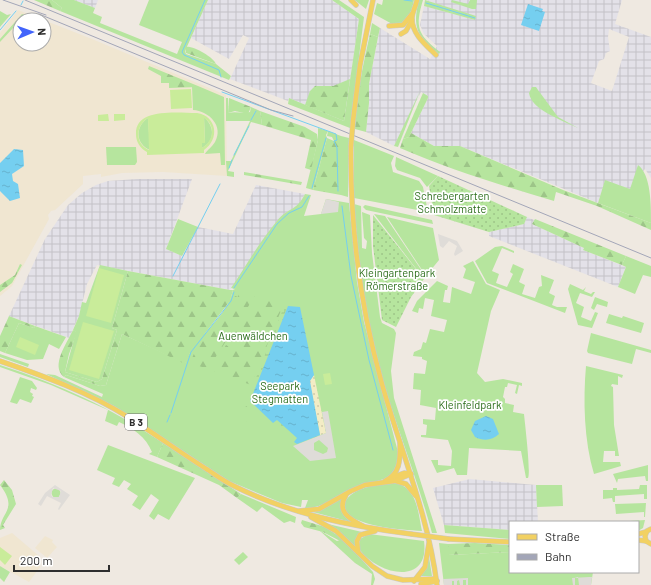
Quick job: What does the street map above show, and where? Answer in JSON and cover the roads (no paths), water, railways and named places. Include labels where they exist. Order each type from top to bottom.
[{"type":"main road","points":[[351,0],[356,5]]},
{"type":"main road","points":[[402,34],[410,20],[417,0]]},
{"type":"main road","points":[[373,1],[366,30],[353,121],[351,146],[351,209],[363,309],[382,385],[412,474],[429,541],[437,583]]},
{"type":"main road","points":[[389,26],[399,26],[410,20]]},
{"type":"main road","points":[[410,20],[418,37],[436,55]]},
{"type":"main road","name":"B 3","points":[[0,361],[33,372],[94,398],[126,416],[232,486],[295,511],[309,513],[371,529],[449,539],[509,542]]},
{"type":"main road","points":[[394,479],[400,462],[400,439]]},
{"type":"main road","name":"B 3","points":[[309,513],[365,486],[412,474]]},
{"type":"main road","name":"B 3","points":[[394,479],[406,484],[412,489],[419,501]]},
{"type":"main road","name":"B 3","points":[[347,494],[342,503],[344,514],[354,522],[371,529]]},
{"type":"main road","points":[[309,513],[314,520],[336,531],[372,566],[387,576],[400,580],[414,581],[428,579],[437,583]]},
{"type":"main road","name":"B 3","points":[[358,552],[357,541],[360,535],[378,530]]},
{"type":"main road","points":[[639,534],[649,530]]},
{"type":"main road","points":[[649,530],[645,536],[649,543]]},
{"type":"main road","points":[[639,540],[649,543]]},
{"type":"main road","points":[[414,581],[426,567],[429,541]]},
{"type":"main road","points":[[414,581],[422,584],[437,583]]},
{"type":"water","points":[[528,4],[543,9],[542,11],[545,12],[539,31],[521,25]]},
{"type":"water","points":[[14,149],[23,150],[24,166],[12,174],[13,181],[18,184],[20,198],[10,201],[0,191],[0,163]]},
{"type":"water","points":[[288,306],[300,307],[314,375],[310,381],[320,435],[297,444],[294,442],[297,438],[277,420],[273,423],[250,401]]},
{"type":"water","points":[[486,416],[493,419],[499,434],[493,438],[484,440],[475,437],[471,430],[475,421]]},
{"type":"waterway","points":[[205,0],[182,52],[184,55],[219,70],[221,77]]},
{"type":"waterway","points":[[404,0],[412,1]]},
{"type":"waterway","points":[[21,5],[23,1]]},
{"type":"waterway","points":[[426,3],[475,18]]},
{"type":"waterway","points":[[0,30],[16,11]]},
{"type":"waterway","points":[[222,92],[336,134],[337,140],[334,141],[337,148],[338,191]]},
{"type":"waterway","points":[[251,120],[256,111]]},
{"type":"waterway","points":[[234,155],[249,126]]},
{"type":"waterway","points":[[312,188],[326,138]]},
{"type":"waterway","points":[[229,168],[232,160]]},
{"type":"waterway","points":[[173,276],[220,184]]},
{"type":"waterway","points":[[234,288],[277,224],[289,213],[302,207],[309,196]]},
{"type":"waterway","points":[[342,206],[351,276],[369,360],[393,450]]},
{"type":"waterway","points":[[171,413],[191,352],[231,301],[234,292]]},
{"type":"waterway","points":[[167,422],[170,415]]},
{"type":"railway","points":[[3,0],[37,12]]},
{"type":"railway","points":[[25,0],[651,258]]},
{"type":"railway","points":[[52,19],[271,110],[293,116]]},
{"type":"park label","name":"Schrebergarten Schmolzmatte","points":[[452,202]]},
{"type":"park label","name":"Kleingartenpark Römerstraße","points":[[397,279]]},
{"type":"park label","name":"Auenwäldchen","points":[[253,336]]},
{"type":"park label","name":"Seepark Stegmatten","points":[[280,392]]},
{"type":"park label","name":"Kleinfeldpark","points":[[470,405]]}]
